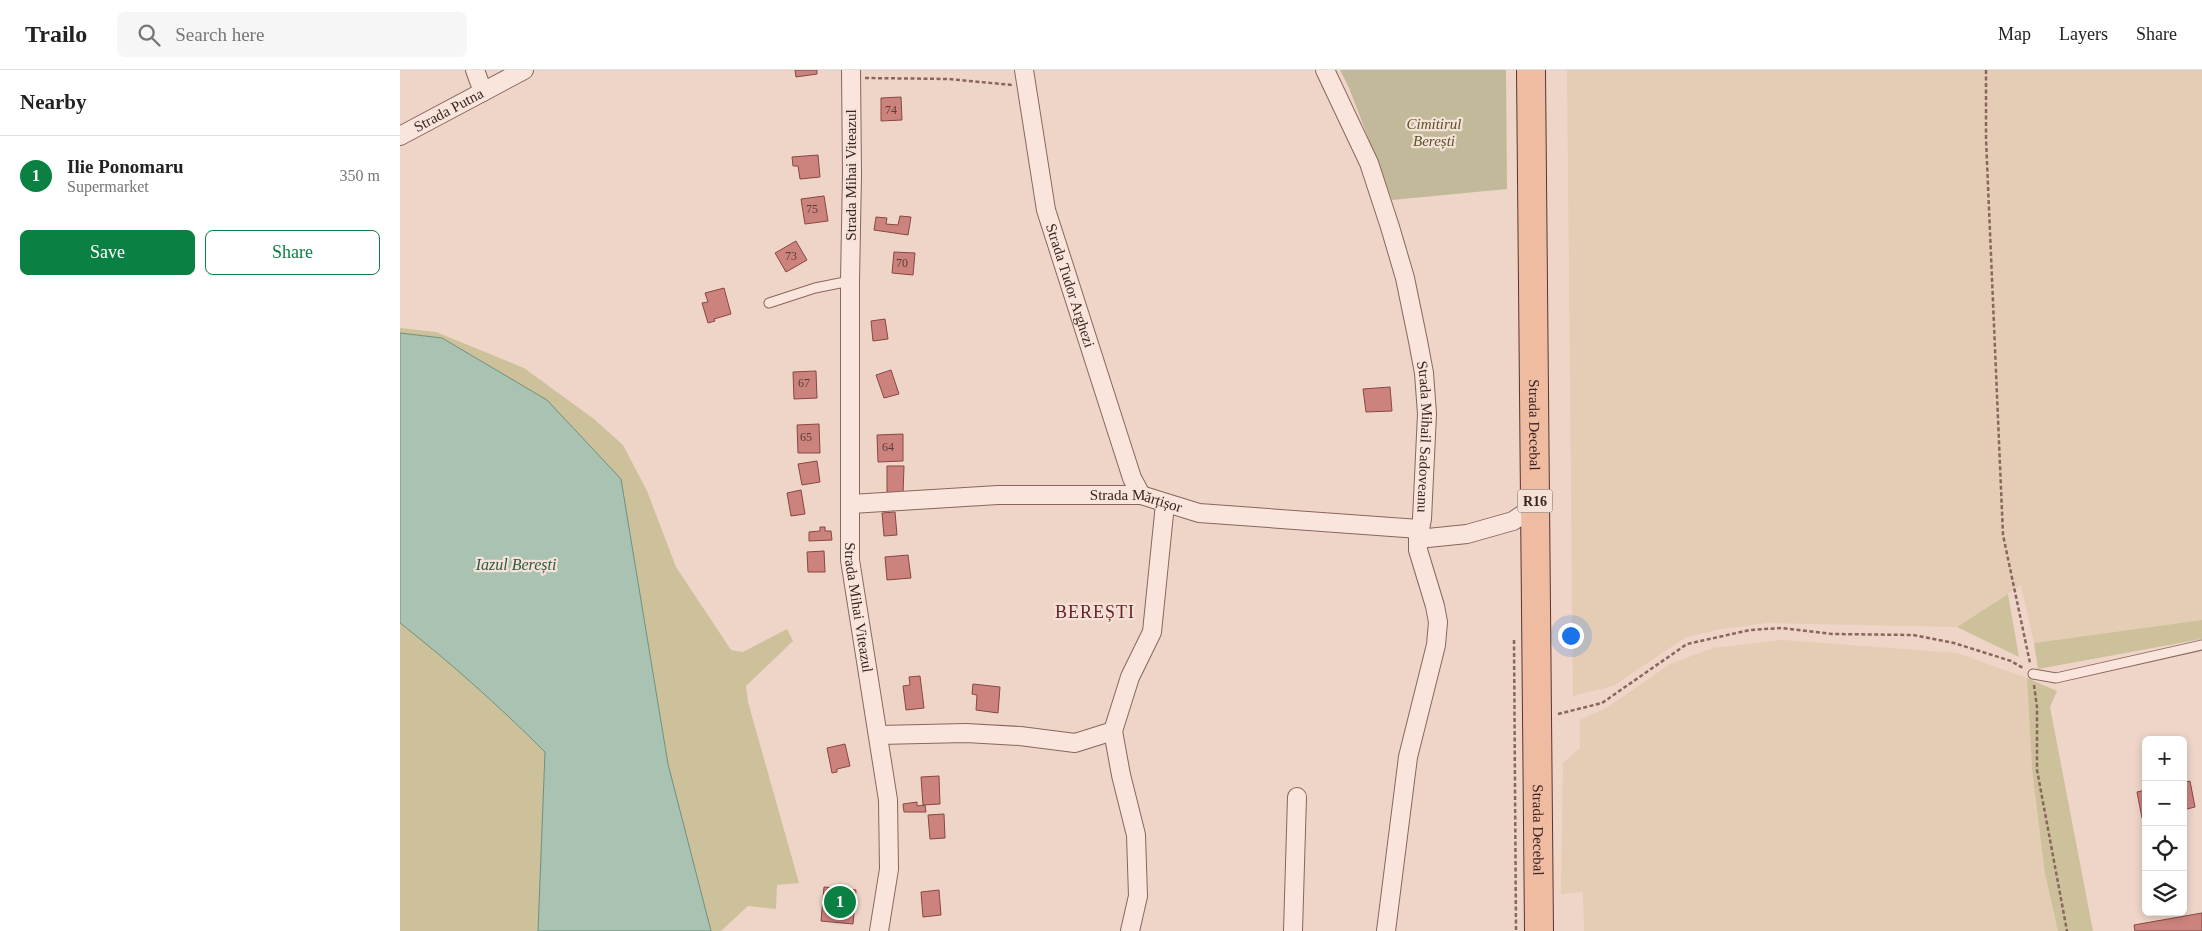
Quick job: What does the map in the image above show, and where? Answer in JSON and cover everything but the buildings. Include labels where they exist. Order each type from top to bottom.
[{"type":"main road","name":"Strada Decebal","points":[[1531,70],[1539,931]]},
{"type":"street","points":[[474,70],[483,92]]},
{"type":"street","name":"Strada Putna","points":[[400,136],[524,70]]},
{"type":"street","name":"Strada Mihail Sadoveanu","points":[[1325,70],[1369,163],[1405,278],[1424,373],[1427,414],[1423,502],[1418,534],[1421,564],[1435,606],[1438,622],[1436,646],[1408,757],[1386,931]]},
{"type":"street","name":"Strada Mihai Viteazul","points":[[851,74],[850,560],[888,800],[889,869],[883,931]]},
{"type":"street","name":"Strada Tudor Arghezi","points":[[1026,78],[1046,210],[1132,478],[1141,495]]},
{"type":"street","name":"Strada Mărțișor","points":[[851,504],[998,495],[1141,495],[1165,504],[1198,512],[1418,534],[1467,534],[1513,521],[1535,506]]},
{"type":"street","points":[[1130,931],[1138,896],[1136,835],[1120,775],[1113,731],[1130,677],[1152,632],[1165,504]]},
{"type":"street","points":[[879,735],[966,733],[1020,736],[1075,743],[1113,731]]},
{"type":"street","points":[[1292,931],[1297,796]]},
{"type":"lane","points":[[769,303],[815,288],[850,281]]},
{"type":"lane","points":[[2033,674],[2056,678],[2202,645]]},
{"type":"path","points":[[1986,70],[1986,139],[2002,535],[2033,674],[2037,706],[2037,770],[2067,931]]},
{"type":"path","points":[[851,74],[949,80],[1026,78]]},
{"type":"path","points":[[1537,719],[1602,703],[1687,644],[1750,630],[1781,628],[1832,634],[1913,635],[1954,644],[2011,661],[2033,674]]},
{"type":"shaded area","points":[[1567,70],[2202,70],[2202,620],[2034,643],[2021,585],[1957,627],[1768,623],[1721,629],[1686,637],[1613,686],[1573,696]]},
{"type":"shaded area","points":[[400,328],[436,332],[524,368],[594,419],[623,445],[647,491],[676,567],[731,650],[743,652],[787,629],[793,641],[746,686],[748,702],[799,883],[777,885],[776,909],[748,906],[721,931],[400,931]]},
{"type":"shaded area","points":[[2008,594],[2019,657],[1957,627]]},
{"type":"shaded area","points":[[2202,620],[2202,639],[2038,669],[2034,643]]},
{"type":"shaded area","points":[[1783,640],[1957,653],[2027,678],[2032,769],[2045,874],[2058,931],[1584,931],[1583,892],[1561,894],[1563,763],[1580,748],[1580,720],[1608,707],[1670,664],[1713,648]]},
{"type":"shaded area","points":[[2027,678],[2057,691],[2050,707],[2093,931],[2058,931],[2045,874],[2032,769]]},
{"type":"green space","name":"Cimitirul Berești","points":[[1340,70],[1506,70],[1507,189],[1392,200],[1349,88]]},
{"type":"water","name":"Iazul Berești","points":[[400,333],[442,338],[547,400],[621,479],[668,764],[711,931],[538,931],[545,752],[474,685],[400,623]]},
{"type":"place","name":"Ilie Ponomaru","points":[[840,902]]},
{"type":"district","name":"BEREȘTI","points":[[1095,612]]}]
